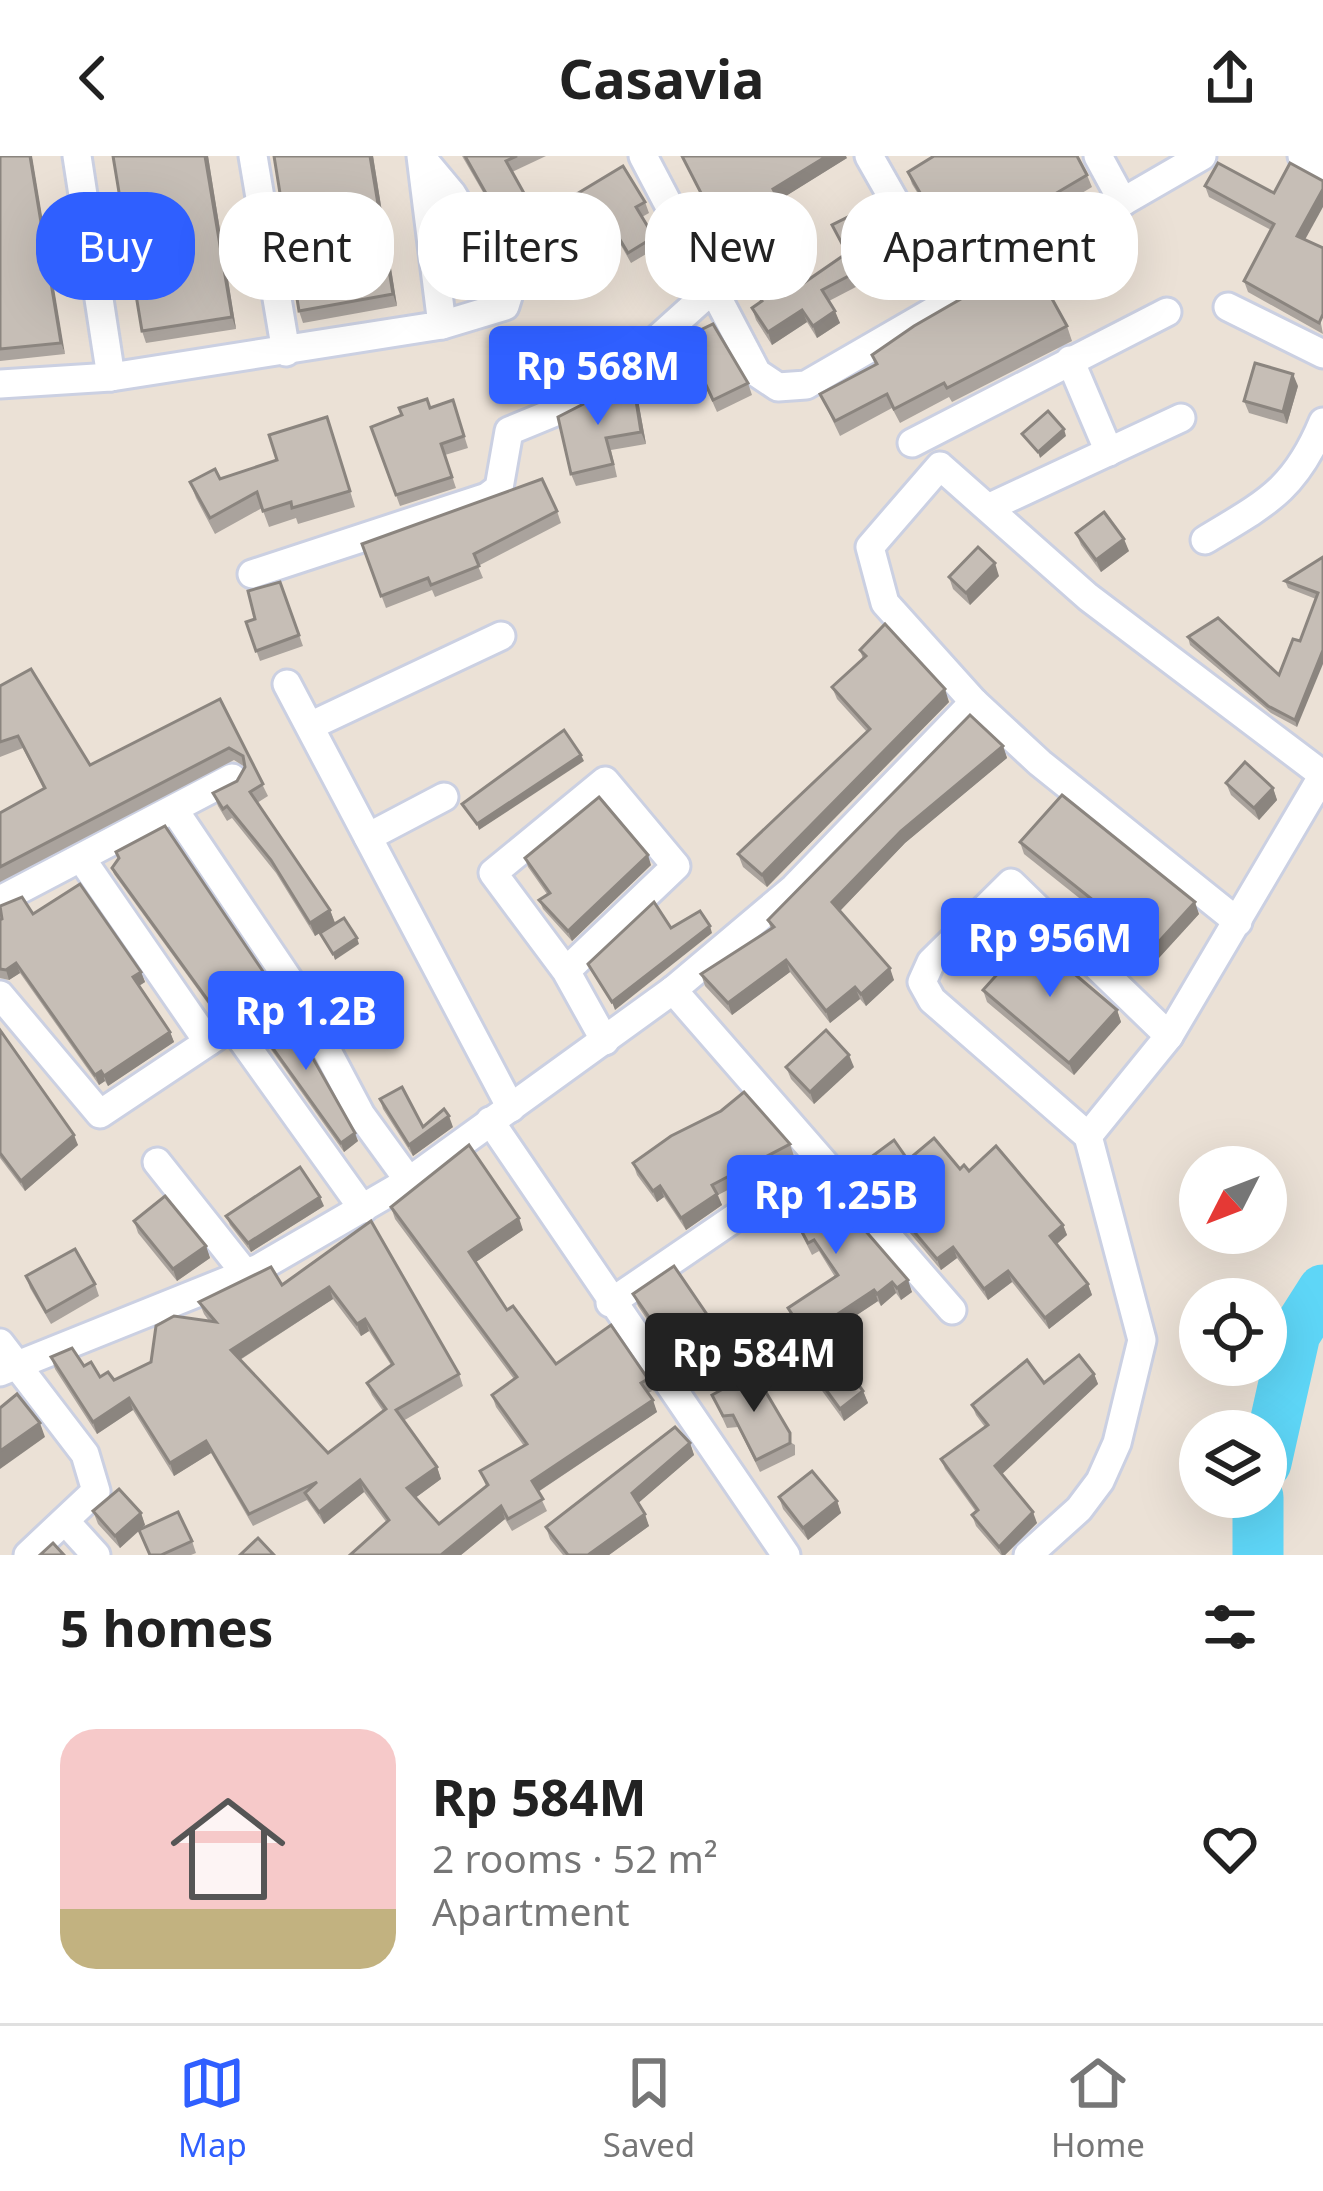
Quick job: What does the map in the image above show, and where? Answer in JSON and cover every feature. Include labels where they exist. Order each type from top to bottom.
[{"type":"street","points":[[77,156],[111,377]]},
{"type":"street","points":[[253,156],[286,352]]},
{"type":"street","points":[[643,156],[663,192]]},
{"type":"street","points":[[869,156],[952,302]]},
{"type":"street","points":[[1098,156],[1118,192]]},
{"type":"street","points":[[1138,193],[1202,156]]},
{"type":"street","points":[[1302,156],[1323,174]]},
{"type":"street","points":[[0,384],[111,377],[286,352],[442,326],[505,306],[509,290],[452,194],[421,157]]},
{"type":"street","points":[[421,157],[442,326]]},
{"type":"street","points":[[252,574],[487,497],[499,488],[508,431],[594,396],[701,300]]},
{"type":"street","points":[[722,300],[757,373],[778,387],[806,385],[955,300]]},
{"type":"street","points":[[1228,307],[1323,354]]},
{"type":"street","points":[[912,443],[1167,312]]},
{"type":"street","points":[[1070,360],[1109,452]]},
{"type":"street","points":[[990,507],[1181,418]]},
{"type":"street","points":[[1205,540],[1266,503],[1305,466],[1323,422]]},
{"type":"street","points":[[1088,1136],[1169,1036],[1238,922],[1323,775],[1088,597],[940,466],[870,547],[885,603],[974,703],[1238,922]]},
{"type":"street","points":[[310,726],[501,636]]},
{"type":"street","points":[[287,684],[368,837],[500,1115],[610,1303],[786,1555]]},
{"type":"street","points":[[11,1368],[245,1274],[409,1181],[673,990],[794,888],[974,703]]},
{"type":"street","points":[[0,900],[232,778]]},
{"type":"street","points":[[566,971],[676,866],[605,781],[493,873],[566,971],[605,1041]]},
{"type":"street","points":[[368,837],[444,797]]},
{"type":"street","points":[[0,995],[100,1114],[291,982],[176,811]]},
{"type":"street","points":[[81,858],[208,1042]]},
{"type":"street","points":[[1028,1555],[1078,1510],[1100,1481],[1118,1443],[1142,1340],[1088,1136],[932,1000],[922,982],[931,962],[1011,883],[1169,1036]]},
{"type":"street","points":[[673,990],[952,1310]]},
{"type":"street","points":[[232,1026],[363,1209]]},
{"type":"street","points":[[326,1049],[361,1115],[409,1181]]},
{"type":"street","points":[[610,1303],[818,1161]]},
{"type":"street","points":[[158,1162],[245,1274]]},
{"type":"street","points":[[0,1343],[11,1368],[85,1454],[96,1491],[28,1555]]},
{"type":"street","points":[[65,1522],[96,1555]]},
{"type":"building","points":[[0,156],[30,156],[36,192],[36,300],[54,300],[61,343],[0,349]]},
{"type":"building","points":[[113,156],[205,156],[219,239],[219,300],[229,300],[232,317],[142,331],[137,300],[195,300],[195,192],[119,192]]},
{"type":"building","points":[[274,156],[370,156],[376,192],[280,192]]},
{"type":"building","points":[[465,156],[517,156],[506,161],[523,192],[485,192]]},
{"type":"building","points":[[682,156],[827,156],[775,192],[700,192]]},
{"type":"building","points":[[934,156],[1077,156],[1087,175],[1058,192],[920,192],[908,172]]},
{"type":"building","points":[[1218,163],[1274,193],[1290,163],[1323,181],[1297,236],[1323,248],[1319,323],[1244,281],[1274,224],[1205,186]]},
{"type":"building","points":[[623,166],[645,202],[636,207],[645,222],[645,243],[628,253],[621,241],[621,192],[580,192]]},
{"type":"building","points":[[841,220],[841,242],[832,225]]},
{"type":"building","points":[[841,257],[841,280],[822,290],[835,311],[813,326],[802,310],[768,332],[752,308],[761,300],[817,300],[817,274]]},
{"type":"building","points":[[297,300],[360,300],[299,311]]},
{"type":"building","points":[[959,300],[1053,300],[1067,326],[947,388],[944,383],[894,409],[887,394],[835,421],[820,394],[877,364],[872,355]]},
{"type":"building","points":[[713,324],[748,383],[713,400],[684,338]]},
{"type":"building","points":[[1255,363],[1293,374],[1283,412],[1244,401]]},
{"type":"building","points":[[634,388],[641,432],[606,438],[613,464],[571,474],[558,417],[607,392]]},
{"type":"building","points":[[427,399],[430,408],[453,400],[464,436],[441,444],[452,477],[396,495],[371,427],[402,415],[399,408]]},
{"type":"building","points":[[1048,411],[1064,429],[1038,452],[1022,434]]},
{"type":"building","points":[[327,417],[350,491],[263,511],[257,492],[210,518],[190,482],[215,469],[220,479],[277,460],[269,435]]},
{"type":"building","points":[[542,479],[557,511],[474,554],[479,566],[431,585],[428,578],[381,596],[362,544]]},
{"type":"building","points":[[1104,512],[1124,539],[1096,560],[1076,533]]},
{"type":"building","points":[[978,547],[995,563],[966,593],[949,577]]},
{"type":"building","points":[[1323,557],[1323,650],[1295,720],[1268,706],[1188,637],[1218,618],[1279,675],[1293,639],[1300,641],[1318,593],[1285,581]]},
{"type":"building","points":[[280,582],[299,635],[256,651],[246,622],[255,619],[248,591]]},
{"type":"building","points":[[885,624],[945,689],[762,875],[738,854],[870,729],[832,687],[866,656],[860,650]]},
{"type":"building","points":[[31,669],[90,765],[220,699],[263,784],[250,792],[330,910],[310,923],[271,860],[213,793],[237,781],[245,767],[243,756],[229,748],[0,867],[0,813],[45,788],[18,736],[0,742],[0,686]]},
{"type":"building","points":[[970,715],[1003,746],[901,831],[832,902],[890,968],[861,994],[855,987],[826,1011],[786,960],[728,1003],[701,974],[774,927],[768,920]]},
{"type":"building","points":[[564,730],[581,755],[477,824],[462,804]]},
{"type":"building","points":[[1245,762],[1273,788],[1254,808],[1226,783]]},
{"type":"building","points":[[1062,795],[1195,902],[1153,948],[1020,842]]},
{"type":"building","points":[[599,797],[648,855],[568,931],[539,900],[550,893],[525,858]]},
{"type":"building","points":[[165,826],[264,973],[212,1006],[112,868],[119,858],[116,852]]},
{"type":"building","points":[[80,884],[141,972],[133,977],[170,1032],[104,1076],[101,1071],[95,1075],[16,963],[0,969],[0,906],[22,897],[33,914]]},
{"type":"building","points":[[654,902],[671,928],[700,911],[710,926],[612,1002],[588,964]]},
{"type":"building","points":[[344,918],[357,938],[333,954],[320,933]]},
{"type":"building","points":[[1031,937],[1117,1010],[1069,1063],[983,990]]},
{"type":"building","points":[[278,1010],[306,1046],[355,1133],[341,1143],[257,1026]]},
{"type":"building","points":[[0,1030],[74,1135],[21,1181],[0,1153]]},
{"type":"building","points":[[826,1030],[849,1055],[810,1092],[786,1067]]},
{"type":"building","points":[[402,1087],[423,1127],[444,1109],[449,1116],[409,1145],[380,1099]]},
{"type":"building","points":[[744,1092],[790,1144],[712,1185],[717,1194],[681,1218],[660,1186],[653,1191],[633,1163],[671,1136],[721,1111]]},
{"type":"building","points":[[934,1138],[960,1169],[964,1165],[969,1171],[996,1146],[1063,1225],[1050,1236],[1088,1284],[1045,1318],[1008,1271],[984,1289],[953,1247],[937,1259],[859,1166],[894,1140],[908,1160]]},
{"type":"building","points":[[469,1145],[519,1218],[469,1252],[507,1310],[513,1306],[556,1364],[611,1325],[648,1379],[641,1383],[653,1400],[532,1481],[543,1499],[508,1519],[501,1506],[441,1555],[350,1555],[389,1520],[360,1480],[319,1512],[305,1493],[317,1482],[249,1514],[206,1441],[170,1463],[129,1398],[93,1422],[51,1357],[72,1348],[84,1366],[91,1362],[100,1377],[108,1372],[114,1380],[151,1362],[156,1326],[174,1316],[216,1322],[199,1302],[271,1267],[282,1285],[371,1221],[459,1374],[396,1410],[437,1467],[407,1488],[439,1524],[488,1485],[480,1471],[527,1444],[492,1395],[517,1377],[391,1207]],"holes":[[[329,1287],[357,1324],[365,1319],[393,1364],[367,1383],[386,1409],[328,1453],[231,1350]]]},
{"type":"building","points":[[300,1167],[320,1197],[248,1243],[226,1216]]},
{"type":"building","points":[[813,1171],[844,1229],[857,1221],[908,1280],[897,1288],[892,1282],[877,1294],[874,1290],[806,1335],[788,1308],[838,1275],[814,1240],[808,1243],[781,1193]]},
{"type":"building","points":[[165,1196],[206,1246],[173,1269],[134,1221]]},
{"type":"building","points":[[75,1249],[95,1284],[46,1312],[26,1276]]},
{"type":"building","points":[[674,1266],[721,1335],[679,1360],[633,1294]]},
{"type":"building","points":[[832,1348],[863,1391],[840,1409],[808,1365]]},
{"type":"building","points":[[1079,1355],[1094,1374],[995,1466],[1033,1512],[999,1547],[972,1515],[978,1510],[941,1459],[988,1425],[972,1405],[1027,1360],[1044,1383]]},
{"type":"building","points":[[754,1372],[790,1433],[790,1443],[756,1460],[733,1415],[723,1416],[712,1395]]},
{"type":"building","points":[[17,1394],[40,1423],[0,1451],[0,1408]]},
{"type":"building","points":[[675,1427],[690,1443],[632,1493],[645,1514],[588,1555],[568,1555],[546,1527]]},
{"type":"building","points":[[812,1471],[837,1501],[803,1528],[779,1497]]},
{"type":"building","points":[[119,1489],[141,1513],[115,1536],[93,1511]]},
{"type":"building","points":[[178,1512],[192,1541],[150,1555],[139,1530]]},
{"type":"building","points":[[258,1538],[274,1555],[240,1555]]},
{"type":"building","points":[[53,1543],[64,1555],[40,1555]]},
{"type":"waterway","points":[[1278,1410],[1295,1334],[1323,1290]]},
{"type":"waterway","points":[[1258,1518],[1258,1555]]}]
